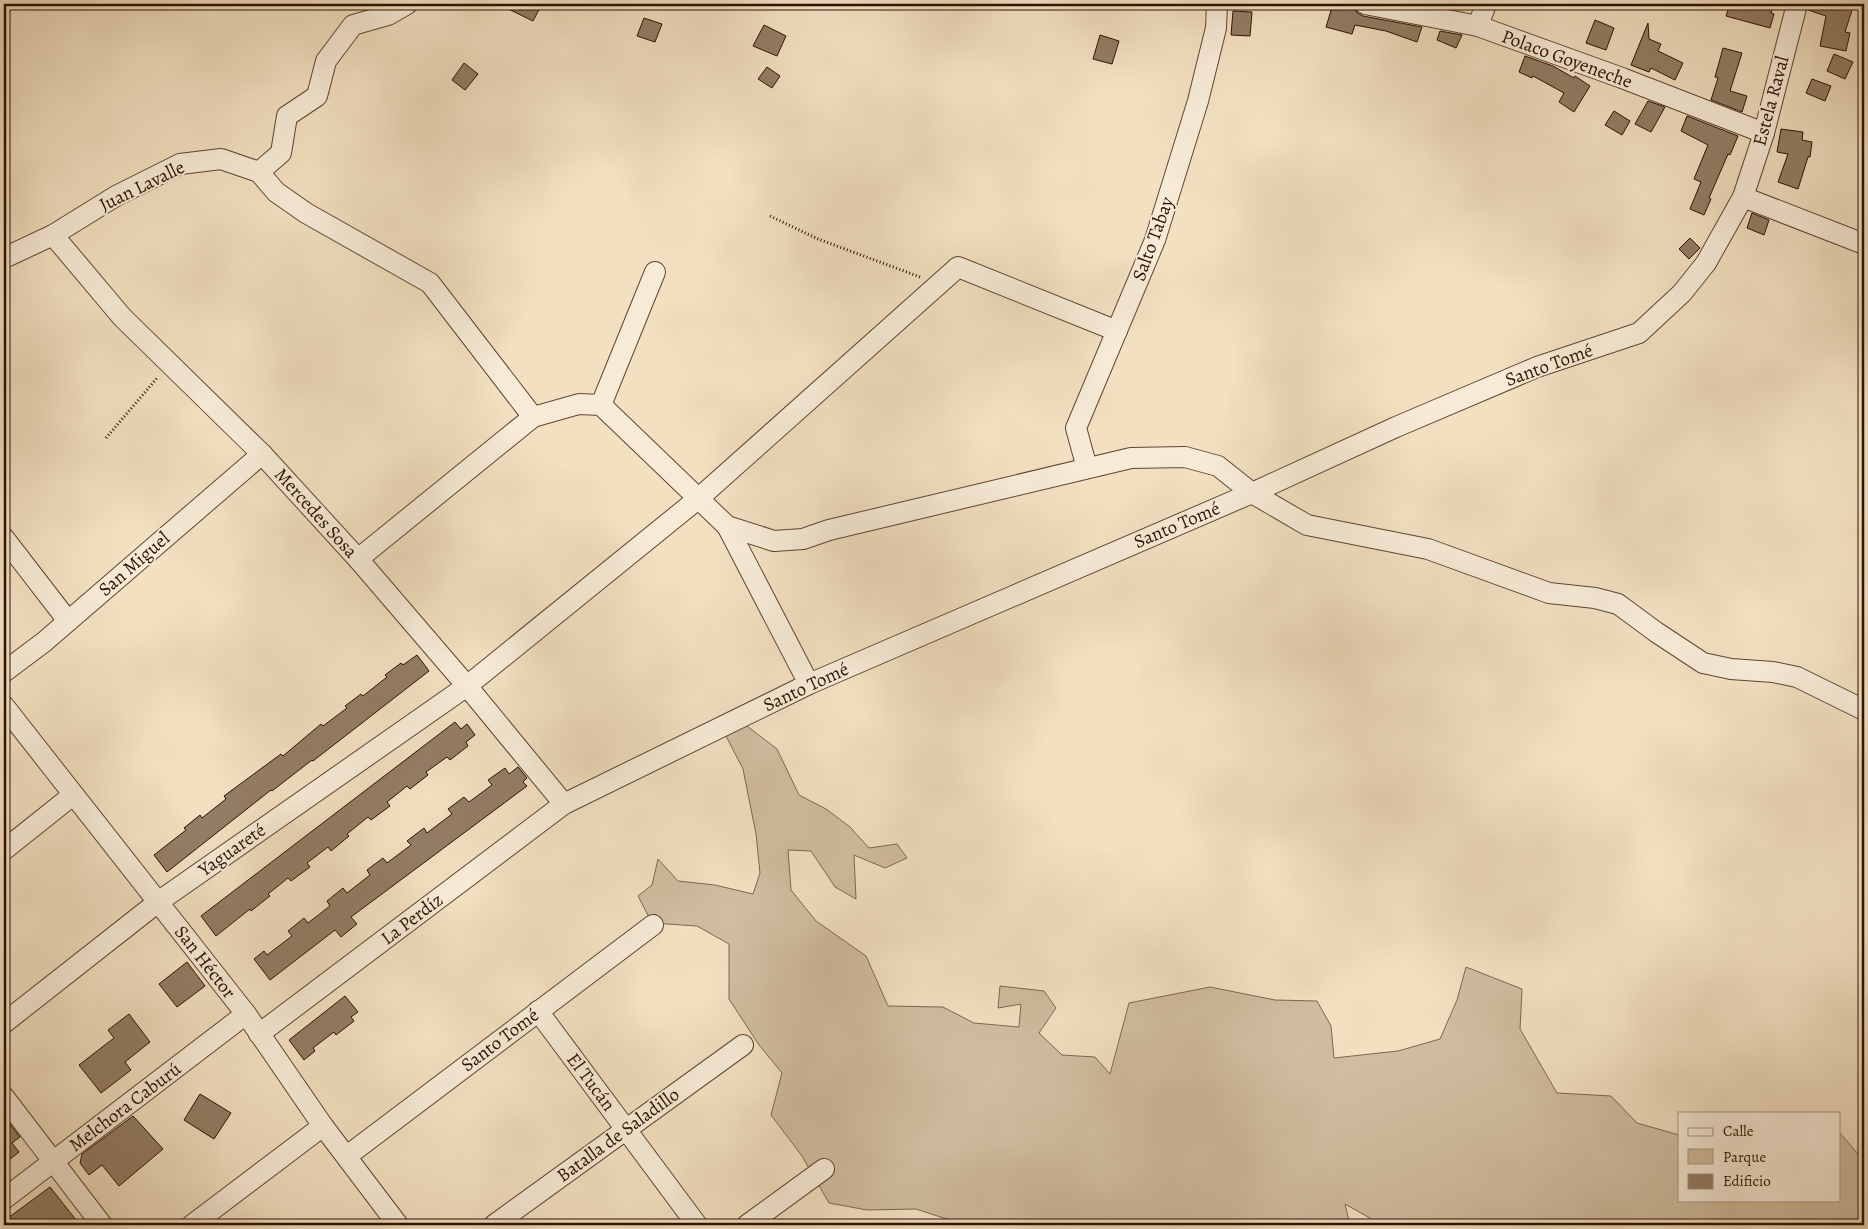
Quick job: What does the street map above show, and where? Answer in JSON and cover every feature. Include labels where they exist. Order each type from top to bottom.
[{"type":"street","points":[[407,4],[388,15],[353,25],[326,61],[317,96],[287,116],[281,153],[259,172],[276,192],[306,213],[430,284],[533,417]]},
{"type":"street","name":"Salto Tabay","points":[[1087,468],[1076,428],[1155,240],[1192,120],[1216,28],[1217,4]]},
{"type":"street","name":"Polaco Goyeneche","points":[[1365,4],[1478,26],[1622,78],[1764,133]]},
{"type":"street","points":[[1478,26],[1486,4]]},
{"type":"street","name":"Estela Raval","points":[[1743,197],[1764,133],[1797,4]]},
{"type":"street","name":"Juan Lavalle","points":[[4,258],[53,235],[116,196],[180,164],[221,159],[259,172]]},
{"type":"street","points":[[1743,197],[1864,244]]},
{"type":"street","name":"Santo Tomé","points":[[564,804],[809,684],[1252,493],[1396,427],[1537,367],[1639,333],[1682,293],[1706,263],[1743,197]]},
{"type":"street","name":"Mercedes Sosa","points":[[53,235],[122,317],[262,454],[358,559],[467,686],[564,804]]},
{"type":"street","name":"Yaguareté","points":[[4,1023],[158,902],[467,686],[699,498],[958,267],[1117,331]]},
{"type":"street","points":[[601,405],[655,272]]},
{"type":"street","points":[[358,559],[533,417],[579,404],[601,405],[727,526],[809,684]]},
{"type":"street","name":"San Miguel","points":[[4,672],[44,642],[262,454]]},
{"type":"street","points":[[727,526],[774,541],[803,539],[829,530],[1131,458],[1185,457],[1218,466],[1252,493],[1307,525],[1428,550],[1549,593],[1595,598],[1618,604],[1703,663],[1731,669],[1774,672],[1797,677],[1864,710]]},
{"type":"street","points":[[4,538],[68,620]]},
{"type":"street","name":"San Héctor","points":[[4,706],[246,1014],[323,1126],[398,1225]]},
{"type":"street","points":[[4,850],[73,796]]},
{"type":"street","name":"La Perdíz","points":[[260,1034],[564,804]]},
{"type":"street","name":"Santo Tomé","points":[[347,1156],[653,925]]},
{"type":"street","name":"El Tucán","points":[[538,1011],[697,1225]]},
{"type":"street","name":"Melchora Caburú","points":[[4,1199],[246,1014]]},
{"type":"street","name":"Batalla de Saladillo","points":[[494,1225],[743,1045]]},
{"type":"street","points":[[4,1096],[102,1225]]},
{"type":"street","points":[[192,1225],[323,1126]]},
{"type":"street","points":[[747,1225],[824,1169]]},
{"type":"path","points":[[770,216],[818,239],[940,284]]},
{"type":"path","points":[[106,438],[170,363]]},
{"type":"green space","points":[[739,720],[777,749],[799,795],[826,809],[850,827],[869,848],[897,844],[907,858],[885,868],[854,855],[856,899],[835,887],[811,851],[788,850],[791,890],[816,921],[866,956],[888,1006],[943,1007],[974,1023],[1019,1027],[1021,1004],[998,1008],[1000,986],[1044,991],[1056,1008],[1039,1033],[1062,1055],[1095,1057],[1110,1074],[1129,1003],[1210,987],[1275,1000],[1317,1001],[1331,1026],[1334,1058],[1398,1051],[1440,1039],[1457,1000],[1466,967],[1522,989],[1520,1029],[1557,1093],[1611,1096],[1637,1123],[1678,1135],[1678,1202],[1840,1202],[1840,1133],[1858,1154],[1864,1155],[1864,1225],[1382,1225],[1345,1204],[1350,1225],[965,1225],[916,1209],[867,1210],[829,1203],[802,1156],[771,1115],[782,1073],[759,1045],[729,999],[729,944],[697,926],[652,923],[638,896],[652,885],[658,859],[678,881],[715,885],[753,894],[760,873],[756,834],[743,769],[726,736]]},
{"type":"building","points":[[498,4],[542,4],[533,21]]},
{"type":"building","points":[[1333,4],[1354,7],[1357,13],[1363,16],[1422,27],[1417,42],[1386,31],[1355,25],[1352,34],[1326,27]]},
{"type":"building","points":[[1730,4],[1774,4],[1771,13],[1774,14],[1770,28],[1726,16]]},
{"type":"building","points":[[1809,4],[1854,4],[1845,32],[1850,33],[1846,51],[1820,46],[1826,16],[1808,10]]},
{"type":"building","points":[[1233,11],[1252,12],[1250,36],[1231,35]]},
{"type":"building","points":[[644,18],[662,24],[655,42],[637,36]]},
{"type":"building","points":[[1595,20],[1614,28],[1606,50],[1586,43]]},
{"type":"building","points":[[1648,23],[1649,39],[1661,44],[1658,51],[1683,63],[1675,80],[1651,68],[1649,72],[1631,65]]},
{"type":"building","points":[[764,25],[786,36],[777,56],[753,46]]},
{"type":"building","points":[[1440,31],[1462,35],[1456,48],[1437,40]]},
{"type":"building","points":[[1100,35],[1119,41],[1112,64],[1093,59]]},
{"type":"building","points":[[1723,48],[1742,53],[1730,91],[1747,96],[1742,112],[1711,100],[1718,78],[1715,77]]},
{"type":"building","points":[[1834,54],[1853,62],[1845,79],[1827,71]]},
{"type":"building","points":[[1525,56],[1553,66],[1574,78],[1575,76],[1590,86],[1574,112],[1559,102],[1564,93],[1533,76],[1532,78],[1519,72]]},
{"type":"building","points":[[464,63],[478,74],[465,90],[452,80]]},
{"type":"building","points":[[767,67],[780,76],[772,88],[758,79]]},
{"type":"building","points":[[1812,79],[1831,86],[1825,101],[1806,93]]},
{"type":"building","points":[[1648,101],[1665,107],[1651,132],[1635,124]]},
{"type":"building","points":[[1614,111],[1630,121],[1622,135],[1605,125]]},
{"type":"building","points":[[1687,116],[1738,136],[1709,198],[1711,199],[1704,215],[1690,209],[1701,182],[1694,179],[1708,145],[1681,131]]},
{"type":"building","points":[[1781,129],[1803,132],[1802,140],[1812,142],[1810,157],[1808,157],[1798,189],[1778,182],[1788,154],[1777,152]]},
{"type":"building","points":[[1752,213],[1769,220],[1764,235],[1747,228]]},
{"type":"building","points":[[1690,238],[1700,248],[1689,259],[1679,249]]},
{"type":"building","points":[[417,655],[429,671],[313,761],[271,790],[167,872],[154,855],[186,830],[184,828],[200,815],[202,818],[226,799],[224,796],[281,754],[283,756],[321,724],[323,726],[347,708],[345,706],[361,694],[363,696],[401,663],[403,665]]},
{"type":"building","points":[[455,722],[461,729],[467,724],[475,735],[466,742],[468,746],[450,760],[447,757],[426,772],[428,775],[410,789],[407,786],[387,802],[390,806],[371,820],[368,817],[347,834],[349,836],[331,851],[328,847],[307,863],[310,867],[291,881],[288,878],[268,894],[270,896],[216,936],[201,916]]},
{"type":"building","points":[[518,767],[527,778],[523,782],[527,786],[351,917],[357,924],[341,937],[335,930],[270,980],[254,959],[264,951],[267,955],[292,936],[288,931],[304,918],[308,923],[330,906],[327,901],[343,888],[347,893],[370,875],[367,870],[383,858],[387,863],[411,845],[407,841],[424,828],[427,833],[452,814],[448,809],[464,797],[469,802],[492,785],[488,780],[505,768],[509,774]]},
{"type":"building","points":[[187,962],[205,986],[177,1007],[159,984]]},
{"type":"building","points":[[345,996],[358,1012],[351,1017],[354,1021],[336,1035],[334,1032],[313,1048],[315,1051],[304,1060],[289,1040]]},
{"type":"building","points":[[129,1014],[150,1042],[125,1062],[131,1070],[101,1093],[79,1065],[114,1038],[108,1030]]},
{"type":"building","points":[[200,1094],[231,1113],[214,1139],[184,1120]]},
{"type":"building","points":[[4,1116],[20,1137],[12,1143],[19,1152],[4,1164]]},
{"type":"building","points":[[133,1116],[163,1149],[119,1186],[102,1165],[89,1175],[80,1163],[82,1154]]},
{"type":"building","points":[[50,1187],[80,1225],[4,1225],[4,1221]]}]
